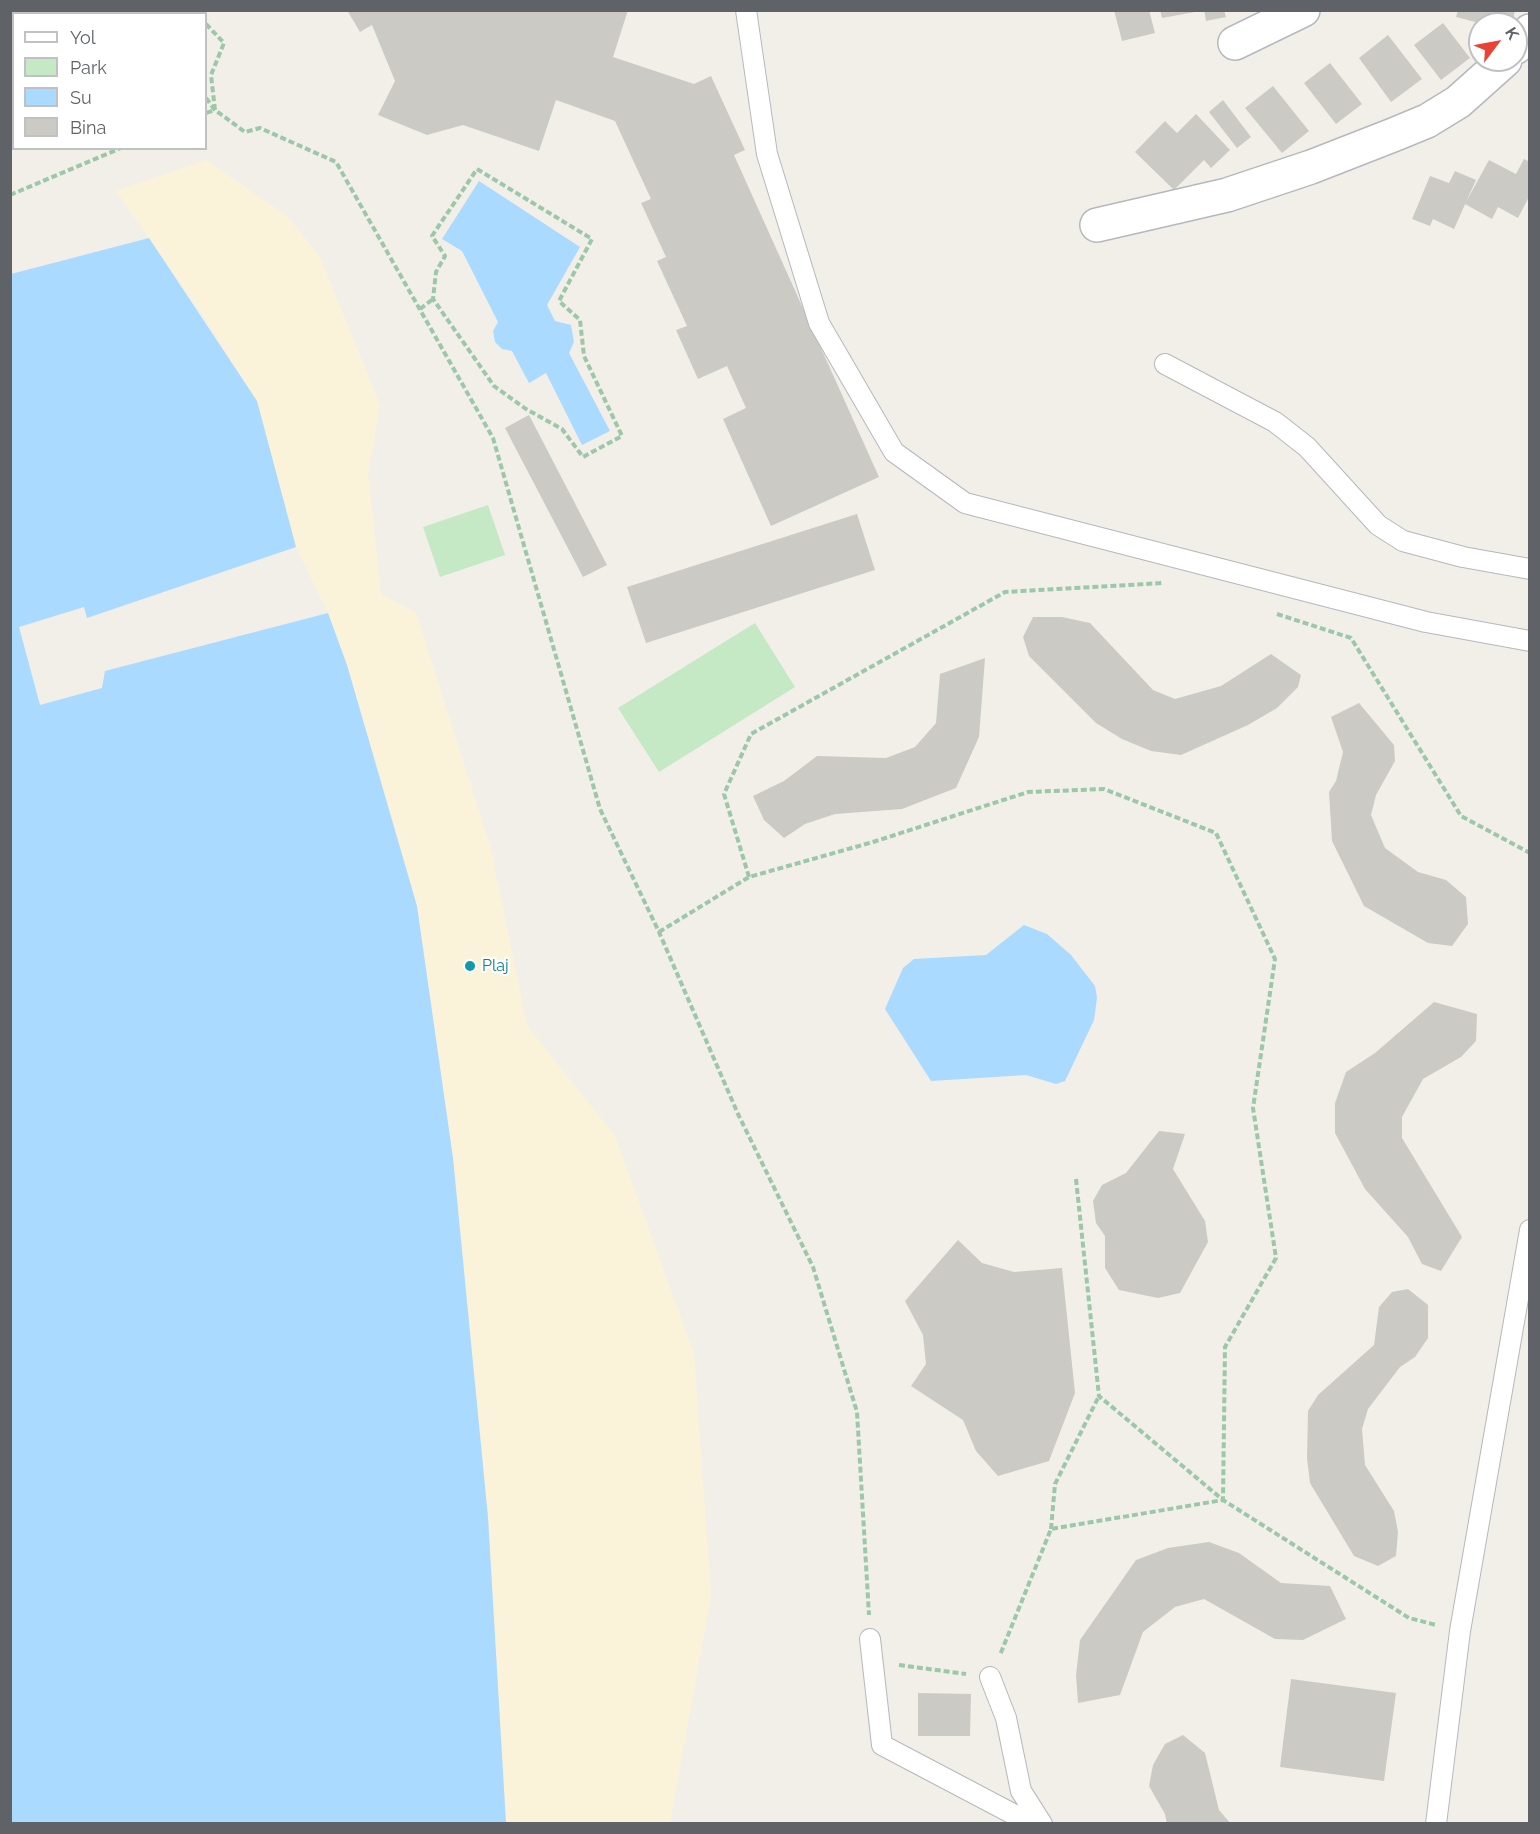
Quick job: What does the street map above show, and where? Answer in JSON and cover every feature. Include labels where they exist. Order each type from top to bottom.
[{"type":"street","points":[[1234,43],[1303,10]]},
{"type":"street","points":[[1097,225],[1227,195],[1311,167],[1427,121],[1458,102],[1492,72]]},
{"type":"lane","points":[[746,10],[767,154],[819,323],[894,452],[965,503],[1426,621],[1530,641]]},
{"type":"lane","points":[[1165,364],[1275,422],[1307,447],[1378,525],[1403,542],[1463,557],[1530,569]]},
{"type":"lane","points":[[1436,1824],[1460,1631],[1530,1230]]},
{"type":"lane","points":[[870,1639],[882,1745],[1032,1824]]},
{"type":"lane","points":[[990,1677],[1006,1718],[1021,1791],[1042,1824]]},
{"type":"path","points":[[207,25],[224,43],[211,75],[215,110]]},
{"type":"path","points":[[207,99],[215,110],[245,132],[260,128],[336,162],[492,438],[600,809],[659,932],[738,1114],[813,1267],[857,1412],[870,1639],[892,1664],[990,1677],[1052,1529],[1055,1484],[1100,1396],[1076,1179]]},
{"type":"path","points":[[207,113],[215,110]]},
{"type":"path","points":[[10,195],[117,150]]},
{"type":"path","points":[[477,169],[592,239],[559,301],[580,320],[584,356],[622,436],[583,457],[562,429],[494,386],[434,299],[436,272],[445,256],[432,236],[477,169]]},
{"type":"path","points":[[420,309],[434,299]]},
{"type":"path","points":[[749,877],[724,794],[751,734],[1005,592],[1169,583]]},
{"type":"path","points":[[1272,612],[1352,638],[1461,816],[1530,853]]},
{"type":"path","points":[[659,932],[749,877],[873,842],[1028,792],[1104,789],[1216,834],[1275,959],[1253,1108],[1276,1258],[1225,1347],[1223,1500]]},
{"type":"path","points":[[1100,1396],[1223,1500],[1409,1618],[1460,1631]]},
{"type":"path","points":[[1052,1529],[1223,1500]]},
{"type":"green space","points":[[488,505],[505,555],[440,577],[423,527]]},
{"type":"green space","points":[[755,623],[795,687],[659,772],[618,708]]},
{"type":"sand","name":"Plaj","points":[[206,160],[288,217],[320,257],[380,405],[368,474],[381,594],[416,613],[490,845],[527,1026],[615,1136],[694,1354],[711,1596],[670,1823],[506,1823],[488,1517],[453,1158],[417,906],[347,665],[328,613],[296,547],[257,401],[202,314],[116,191]]},
{"type":"water","points":[[479,181],[580,247],[547,305],[555,321],[571,325],[574,342],[569,353],[610,431],[582,445],[546,373],[529,383],[512,351],[502,349],[495,342],[493,331],[498,322],[462,251],[442,239]]},
{"type":"water","points":[[149,238],[257,401],[296,547],[87,618],[84,607],[19,627],[40,705],[102,688],[105,671],[328,613],[347,665],[417,906],[453,1158],[488,1517],[506,1823],[11,1823],[11,274]]},
{"type":"water","points":[[1024,925],[1047,934],[1071,955],[1095,986],[1097,998],[1094,1020],[1065,1081],[1056,1084],[1026,1075],[931,1081],[885,1009],[903,968],[914,959],[986,955]]},
{"type":"building","points":[[10,10],[82,10],[81,12],[12,12],[12,115],[10,114]]},
{"type":"building","points":[[347,10],[628,10],[613,57],[694,84],[711,76],[745,150],[734,155],[879,477],[771,526],[723,419],[746,408],[727,366],[698,379],[676,330],[687,326],[657,261],[666,257],[641,203],[651,199],[615,121],[556,100],[539,151],[463,125],[427,135],[378,115],[395,81],[372,25],[360,32]]},
{"type":"building","points":[[1114,10],[1149,10],[1155,33],[1122,41]]},
{"type":"building","points":[[1160,10],[1195,10],[1195,12],[1162,18]]},
{"type":"building","points":[[1204,10],[1224,10],[1226,17],[1206,21]]},
{"type":"building","points":[[1458,10],[1515,10],[1515,12],[1468,12],[1468,20],[1456,17]]},
{"type":"building","points":[[1443,23],[1468,55],[1468,60],[1441,80],[1414,45]]},
{"type":"building","points":[[1388,35],[1422,79],[1391,102],[1359,58]]},
{"type":"building","points":[[1330,63],[1362,104],[1336,124],[1304,83]]},
{"type":"building","points":[[1273,86],[1309,131],[1282,153],[1245,108]]},
{"type":"building","points":[[1223,100],[1251,137],[1237,148],[1209,112]]},
{"type":"building","points":[[1196,114],[1230,150],[1211,168],[1204,160],[1174,190],[1135,152],[1165,121],[1177,133]]},
{"type":"building","points":[[1524,159],[1530,162],[1530,195],[1518,218],[1498,207],[1492,219],[1465,204],[1489,160],[1516,174]]},
{"type":"building","points":[[1455,171],[1476,180],[1454,229],[1433,219],[1430,226],[1412,219],[1430,176],[1449,183]]},
{"type":"building","points":[[529,415],[607,565],[583,577],[505,428]]},
{"type":"building","points":[[857,514],[875,570],[646,643],[627,587]]},
{"type":"building","points":[[1033,617],[1062,617],[1090,623],[1153,690],[1175,699],[1221,686],[1271,654],[1301,675],[1298,687],[1277,708],[1248,725],[1181,755],[1151,751],[1122,739],[1096,723],[1029,656],[1023,637]]},
{"type":"building","points":[[985,658],[979,737],[956,788],[902,809],[835,814],[805,824],[784,838],[764,820],[753,796],[784,781],[817,756],[886,758],[915,747],[936,723],[940,674]]},
{"type":"building","points":[[1359,703],[1394,745],[1395,761],[1376,795],[1371,815],[1385,848],[1418,872],[1446,880],[1466,897],[1468,924],[1452,946],[1428,943],[1364,906],[1332,841],[1329,792],[1336,781],[1343,752],[1331,717]]},
{"type":"building","points":[[1434,1002],[1477,1014],[1476,1041],[1461,1057],[1423,1079],[1402,1117],[1402,1138],[1462,1237],[1441,1271],[1422,1264],[1408,1237],[1365,1189],[1335,1133],[1335,1103],[1346,1072],[1375,1053]]},
{"type":"building","points":[[1159,1131],[1185,1134],[1173,1169],[1205,1221],[1208,1242],[1180,1293],[1158,1298],[1119,1290],[1105,1268],[1105,1236],[1096,1223],[1093,1201],[1102,1185],[1126,1173]]},
{"type":"building","points":[[958,1240],[982,1263],[1014,1272],[1062,1268],[1075,1393],[1049,1461],[998,1476],[976,1451],[963,1420],[911,1386],[926,1364],[923,1335],[905,1301]]},
{"type":"building","points":[[1408,1289],[1428,1305],[1428,1338],[1415,1357],[1400,1367],[1368,1409],[1362,1429],[1365,1465],[1394,1511],[1398,1532],[1396,1556],[1378,1566],[1354,1556],[1310,1483],[1307,1458],[1308,1411],[1318,1395],[1374,1345],[1379,1307],[1392,1292]]},
{"type":"building","points":[[1209,1542],[1239,1553],[1281,1583],[1330,1586],[1346,1619],[1303,1640],[1275,1639],[1204,1599],[1175,1607],[1143,1632],[1120,1695],[1078,1703],[1076,1675],[1080,1640],[1136,1560],[1168,1548]]},
{"type":"building","points":[[1291,1679],[1396,1693],[1384,1781],[1280,1767]]},
{"type":"building","points":[[918,1693],[971,1694],[970,1736],[918,1736]]},
{"type":"building","points":[[1183,1735],[1205,1753],[1219,1810],[1231,1824],[1167,1824],[1165,1814],[1149,1786],[1153,1765],[1165,1744]]},
{"type":"place","name":"Plaj","points":[[470,966]]}]
